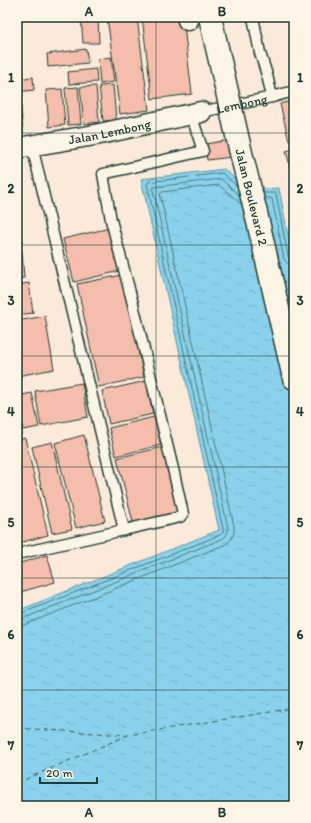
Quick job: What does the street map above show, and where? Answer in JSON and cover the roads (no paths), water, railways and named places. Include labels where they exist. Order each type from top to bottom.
[{"type":"main road","name":"Jalan Boulevard 2","points":[[210,17],[240,153],[256,213],[294,378]]},
{"type":"street","name":"Jalan Lembong","points":[[25,147],[94,136],[196,113]]},
{"type":"lane","name":"Lembong","points":[[196,113],[272,97],[260,53],[253,17]]},
{"type":"lane","points":[[272,97],[294,91]]},
{"type":"lane","points":[[17,554],[180,517],[183,514],[135,311],[111,220],[103,174],[203,151],[196,113]]},
{"type":"lane","points":[[25,147],[124,530]]},
{"type":"water","points":[[224,169],[248,190],[279,188],[294,266],[294,806],[17,806],[17,611],[219,530],[141,179]]}]
